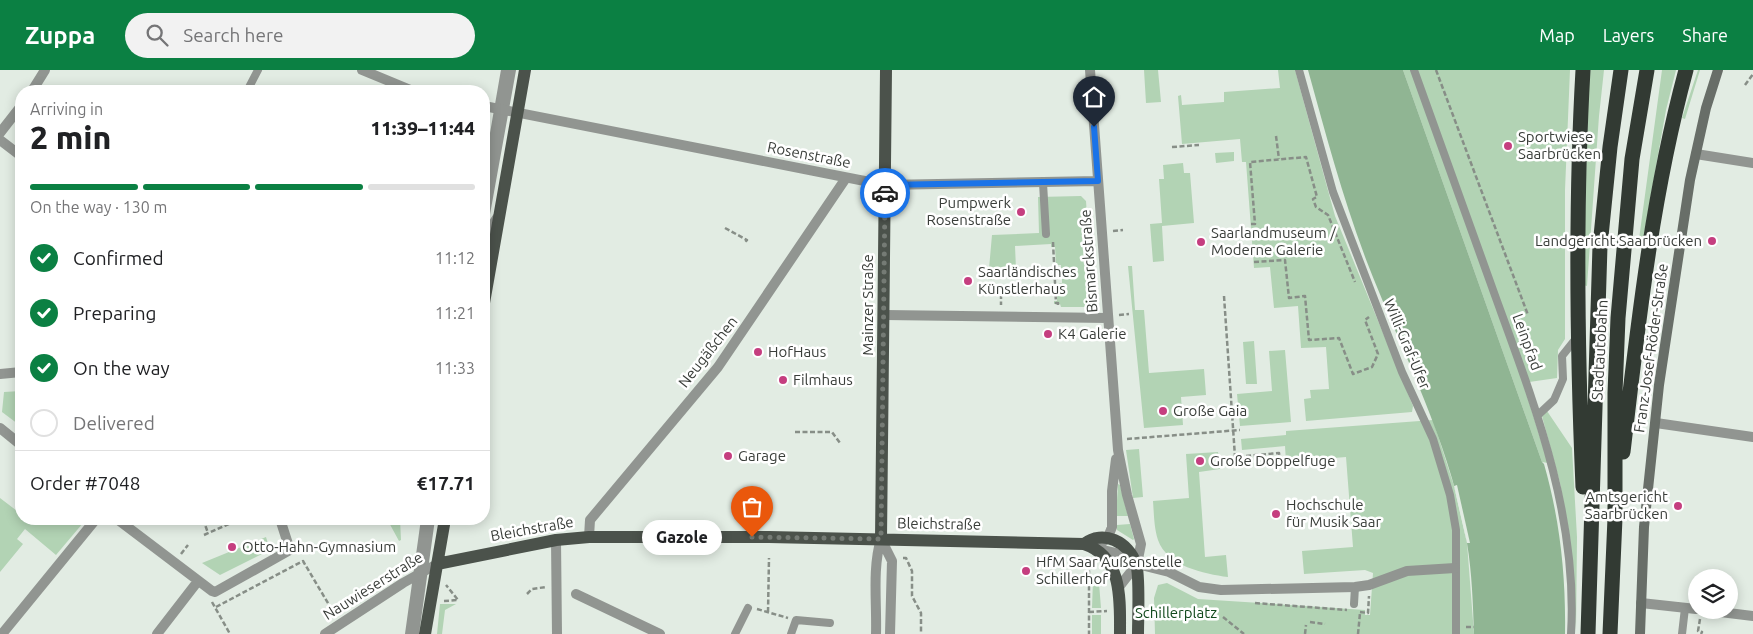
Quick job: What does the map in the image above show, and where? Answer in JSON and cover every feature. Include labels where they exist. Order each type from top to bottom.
[{"type":"highway","points":[[1582,70],[1578,146],[1579,335],[1584,510],[1591,558]]},
{"type":"highway","name":"Stadtautobahn","points":[[1588,634],[1600,246],[1610,147],[1621,70]]},
{"type":"highway","name":"Stadtautobahn","points":[[1610,634],[1615,518],[1615,393],[1618,318],[1632,159],[1647,70]]},
{"type":"highway","points":[[1615,518],[1647,264],[1668,140],[1686,70]]},
{"type":"main road","points":[[490,268],[526,70]]},
{"type":"main road","name":"Mainzer Straße","points":[[881,539],[885,315],[886,70]]},
{"type":"main road","points":[[425,634],[444,525]]},
{"type":"main road","name":"Bleichstraße","points":[[437,564],[556,540],[589,536],[881,539],[1089,546],[1095,537],[1108,537]]},
{"type":"main road","points":[[1108,537],[1125,547],[1136,564],[1138,634]]},
{"type":"main road","points":[[1089,546],[1112,568],[1119,587],[1120,634]]},
{"type":"street","points":[[35,85],[44,70]]},
{"type":"street","points":[[362,70],[398,85]]},
{"type":"street","name":"Bismarckstraße","points":[[1090,70],[1118,450],[1125,486],[1141,544],[1136,564]]},
{"type":"street","name":"Franz-Josef-Röder-Straße","points":[[1640,634],[1645,519],[1659,385],[1696,154],[1718,70]]},
{"type":"street","points":[[513,140],[510,118],[503,109],[513,102],[523,84]]},
{"type":"street","name":"Rosenstraße","points":[[490,107],[885,185],[1098,181]]},
{"type":"street","points":[[0,133],[15,114]]},
{"type":"street","points":[[0,140],[15,151]]},
{"type":"street","points":[[1696,154],[1753,163]]},
{"type":"street","name":"Neugäßchen","points":[[589,536],[590,520],[721,363],[846,178]]},
{"type":"street","points":[[490,228],[495,224],[501,208]]},
{"type":"street","points":[[885,315],[1108,318]]},
{"type":"street","points":[[0,374],[15,373]]},
{"type":"street","points":[[1656,423],[1753,437]]},
{"type":"street","points":[[0,428],[15,440]]},
{"type":"street","name":"Bismarckstraße","points":[[1108,537],[1112,527],[1112,491],[1118,450]]},
{"type":"street","points":[[2,634],[91,525]]},
{"type":"street","points":[[125,525],[215,592],[290,550],[282,525]]},
{"type":"street","points":[[876,634],[877,578],[874,561],[881,539]]},
{"type":"street","points":[[881,539],[892,561],[890,634]]},
{"type":"street","points":[[556,540],[556,634]]},
{"type":"street","points":[[1089,546],[1116,553],[1136,564],[1156,568],[1198,587],[1215,590],[1355,587],[1407,571],[1456,568]]},
{"type":"street","name":"Nauwieserstraße","points":[[326,634],[420,572],[437,564]]},
{"type":"street","points":[[1119,587],[1136,564]]},
{"type":"street","points":[[157,634],[198,581]]},
{"type":"street","points":[[576,594],[660,634]]},
{"type":"street","points":[[1641,603],[1688,609]]},
{"type":"street","points":[[1738,615],[1753,616]]},
{"type":"lane","points":[[250,85],[258,70]]},
{"type":"lane","points":[[490,188],[503,109],[505,70]]},
{"type":"lane","points":[[490,165],[512,70]]},
{"type":"lane","name":"Willi-Graf-Ufer","points":[[1299,70],[1336,200],[1370,293],[1402,372],[1426,424],[1442,468],[1454,513],[1456,634]]},
{"type":"lane","name":"Leinpfad","points":[[1414,70],[1538,415],[1555,480],[1566,538],[1571,592],[1571,634]]},
{"type":"lane","points":[[1043,183],[1046,234]]},
{"type":"lane","points":[[1538,415],[1554,400],[1563,379],[1562,356],[1579,335]]},
{"type":"lane","points":[[415,634],[424,525]]},
{"type":"lane","points":[[408,634],[430,525]]},
{"type":"lane","points":[[1354,604],[1355,587]]},
{"type":"lane","points":[[735,634],[748,608]]},
{"type":"lane","points":[[1682,634],[1685,608]]},
{"type":"lane","points":[[791,634],[796,620],[830,623]]},
{"type":"path","points":[[1436,70],[1528,315]]},
{"type":"path","points":[[1745,85],[1753,74]]},
{"type":"path","points":[[1276,136],[1279,159]]},
{"type":"path","points":[[1172,147],[1199,145]]},
{"type":"path","points":[[1251,224],[1255,224],[1250,162],[1306,157],[1318,197],[1313,199],[1316,207],[1328,215],[1356,284]]},
{"type":"path","points":[[725,228],[747,240],[745,242]]},
{"type":"path","points":[[1053,246],[1056,303],[1058,304]]},
{"type":"path","points":[[1254,262],[1285,260],[1289,298],[1305,296],[1309,340],[1339,338],[1353,374],[1372,367],[1378,354],[1364,320],[1369,318],[1366,310]]},
{"type":"path","points":[[1055,275],[1064,274]]},
{"type":"path","points":[[1224,296],[1235,456],[1279,454],[1280,462]]},
{"type":"path","points":[[1126,440],[1240,430]]},
{"type":"path","points":[[795,432],[832,432],[840,443]]},
{"type":"path","points":[[205,525],[208,533]]},
{"type":"path","points":[[204,535],[226,525]]},
{"type":"path","points":[[769,558],[768,612],[796,620]]},
{"type":"path","points":[[903,558],[906,558],[912,571],[912,596],[922,614],[921,634]]},
{"type":"path","points":[[216,607],[303,561],[337,618]]},
{"type":"path","points":[[1089,563],[1089,634]]},
{"type":"path","points":[[438,601],[460,601],[444,583]]},
{"type":"path","points":[[527,594],[532,589],[547,587]]},
{"type":"path","points":[[212,591],[209,597],[230,634]]},
{"type":"path","points":[[1368,613],[1369,592]]},
{"type":"path","points":[[1254,609],[1255,599]]},
{"type":"path","points":[[1255,604],[1330,608]]},
{"type":"path","points":[[1089,612],[1107,611]]},
{"type":"path","points":[[1358,634],[1360,612]]},
{"type":"path","points":[[1200,613],[1216,614]]},
{"type":"path","points":[[1223,617],[1244,634]]},
{"type":"path","points":[[1699,619],[1698,631],[1702,633]]},
{"type":"path","points":[[1310,622],[1325,624]]},
{"type":"path","points":[[1305,634],[1306,626]]},
{"type":"path","points":[[1468,627],[1474,627]]},
{"type":"green space","points":[[1144,70],[1158,70],[1161,102],[1146,103]]},
{"type":"green space","points":[[1278,70],[1295,70],[1335,216],[1413,406],[1412,412],[1306,421],[1304,399],[1311,398],[1310,390],[1329,389],[1326,347],[1301,348],[1298,306],[1274,308],[1270,267],[1254,268],[1246,162],[1242,162],[1240,139],[1182,144],[1178,96],[1181,95],[1182,105],[1224,102],[1224,92],[1280,88]]},
{"type":"green space","points":[[1403,70],[1570,70],[1565,190],[1565,339],[1558,350],[1557,378],[1523,383],[1548,463],[1542,462]]},
{"type":"green space","points":[[1589,70],[1604,70],[1587,286],[1583,285]]},
{"type":"green space","points":[[1662,70],[1676,70],[1666,110],[1643,240],[1639,239]]},
{"type":"green space","points":[[1698,70],[1700,70],[1685,119],[1682,118]]},
{"type":"green space","points":[[1234,152],[1234,161],[1216,163],[1215,153]]},
{"type":"green space","points":[[1183,163],[1184,173],[1190,173],[1194,223],[1162,226],[1164,261],[1153,262],[1150,224],[1162,223],[1159,179],[1164,179],[1163,165]]},
{"type":"green space","points":[[1081,196],[1086,201],[1093,304],[1088,307],[1061,307],[1060,304],[1054,304],[1054,301],[1057,301],[1056,284],[1062,283],[1064,269],[1061,269],[1061,265],[1056,265],[1055,247],[1051,247],[1051,244],[1015,246],[1016,269],[1001,267],[991,276],[992,280],[988,280],[992,235],[1039,233],[1038,197]]},
{"type":"green space","points":[[1128,266],[1132,266],[1135,310],[1144,310],[1149,373],[1204,369],[1206,395],[1181,397],[1183,425],[1144,428]]},
{"type":"green space","points":[[1254,341],[1257,384],[1246,384],[1243,342]]},
{"type":"green space","points":[[1285,350],[1291,422],[1240,426],[1237,394],[1272,391],[1269,351]]},
{"type":"green space","points":[[15,391],[15,422],[2,412],[4,392]]},
{"type":"green space","points":[[1547,411],[1572,448],[1577,537],[1576,630],[1570,537],[1560,483],[1542,416]]},
{"type":"green space","name":"Schillerplatz","points":[[1433,420],[1454,486],[1467,543],[1474,634],[1155,634],[1154,598],[1158,585],[1167,583],[1198,599],[1365,610],[1365,615],[1370,615],[1373,573],[1365,570],[1304,574],[1302,551],[1353,547],[1346,457],[1286,462],[1285,446],[1242,450],[1241,439],[1286,435],[1286,431]]},
{"type":"green space","points":[[1139,449],[1143,497],[1133,498],[1126,450]]},
{"type":"green space","points":[[1218,452],[1220,469],[1199,472],[1205,557],[1226,555],[1228,577],[1198,571],[1187,567],[1169,556],[1158,540],[1154,516],[1153,501],[1189,498],[1186,454]]},
{"type":"green space","points":[[1118,484],[1120,485],[1128,516],[1116,516]]},
{"type":"green space","points":[[0,498],[15,509],[15,525],[81,525],[56,555],[25,529],[17,539],[23,544],[0,572]]},
{"type":"green space","points":[[1130,524],[1133,540],[1117,530],[1117,525]]},
{"type":"green space","points":[[390,525],[400,525],[401,540],[399,541]]},
{"type":"green space","points":[[266,537],[269,547],[266,552],[220,575],[202,563]]},
{"type":"green space","points":[[1095,579],[1099,583],[1101,608],[1092,608],[1093,580]]},
{"type":"green space","points":[[440,604],[456,604],[445,610],[442,634],[437,634]]},
{"type":"green space","points":[[1092,615],[1101,615],[1101,634],[1092,634]]},
{"type":"shaded area","points":[[1308,70],[1403,70],[1544,464],[1550,485],[1561,548],[1565,634],[1474,634],[1469,554],[1460,506],[1450,470],[1425,400],[1358,238],[1335,167]]},
{"type":"pier","points":[[1457,485],[1470,543],[1467,543],[1454,486]]},
{"type":"way so far","points":[[752,537],[881,539],[885,193]]},
{"type":"place","name":"Sportwiese Saarbrücken","points":[[1508,146]]},
{"type":"place","name":"Pumpwerk Rosenstraße","points":[[1021,212]]},
{"type":"place","name":"Landgericht Saarbrücken","points":[[1712,241]]},
{"type":"place","name":"Saarlandmuseum / Moderne Galerie","points":[[1201,242]]},
{"type":"place","name":"Saarländisches Künstlerhaus","points":[[968,281]]},
{"type":"place","name":"K4 Galerie","points":[[1048,334]]},
{"type":"place","name":"HofHaus","points":[[758,352]]},
{"type":"place","name":"Filmhaus","points":[[783,380]]},
{"type":"place","name":"Große Gaia","points":[[1163,411]]},
{"type":"place","name":"Garage","points":[[728,456]]},
{"type":"place","name":"Große Doppelfuge","points":[[1200,461]]},
{"type":"place","name":"Amtsgericht Saarbrücken","points":[[1678,506]]},
{"type":"place","name":"Hochschule für Musik Saar","points":[[1276,514]]},
{"type":"place","name":"Gazole","points":[[752,537]]},
{"type":"place","name":"Otto-Hahn-Gymnasium","points":[[232,547]]},
{"type":"place","name":"HfM Saar Außenstelle Schillerhof","points":[[1026,571]]},
{"type":"route","points":[[885,193],[885,185],[1098,181],[1094,127]]}]
